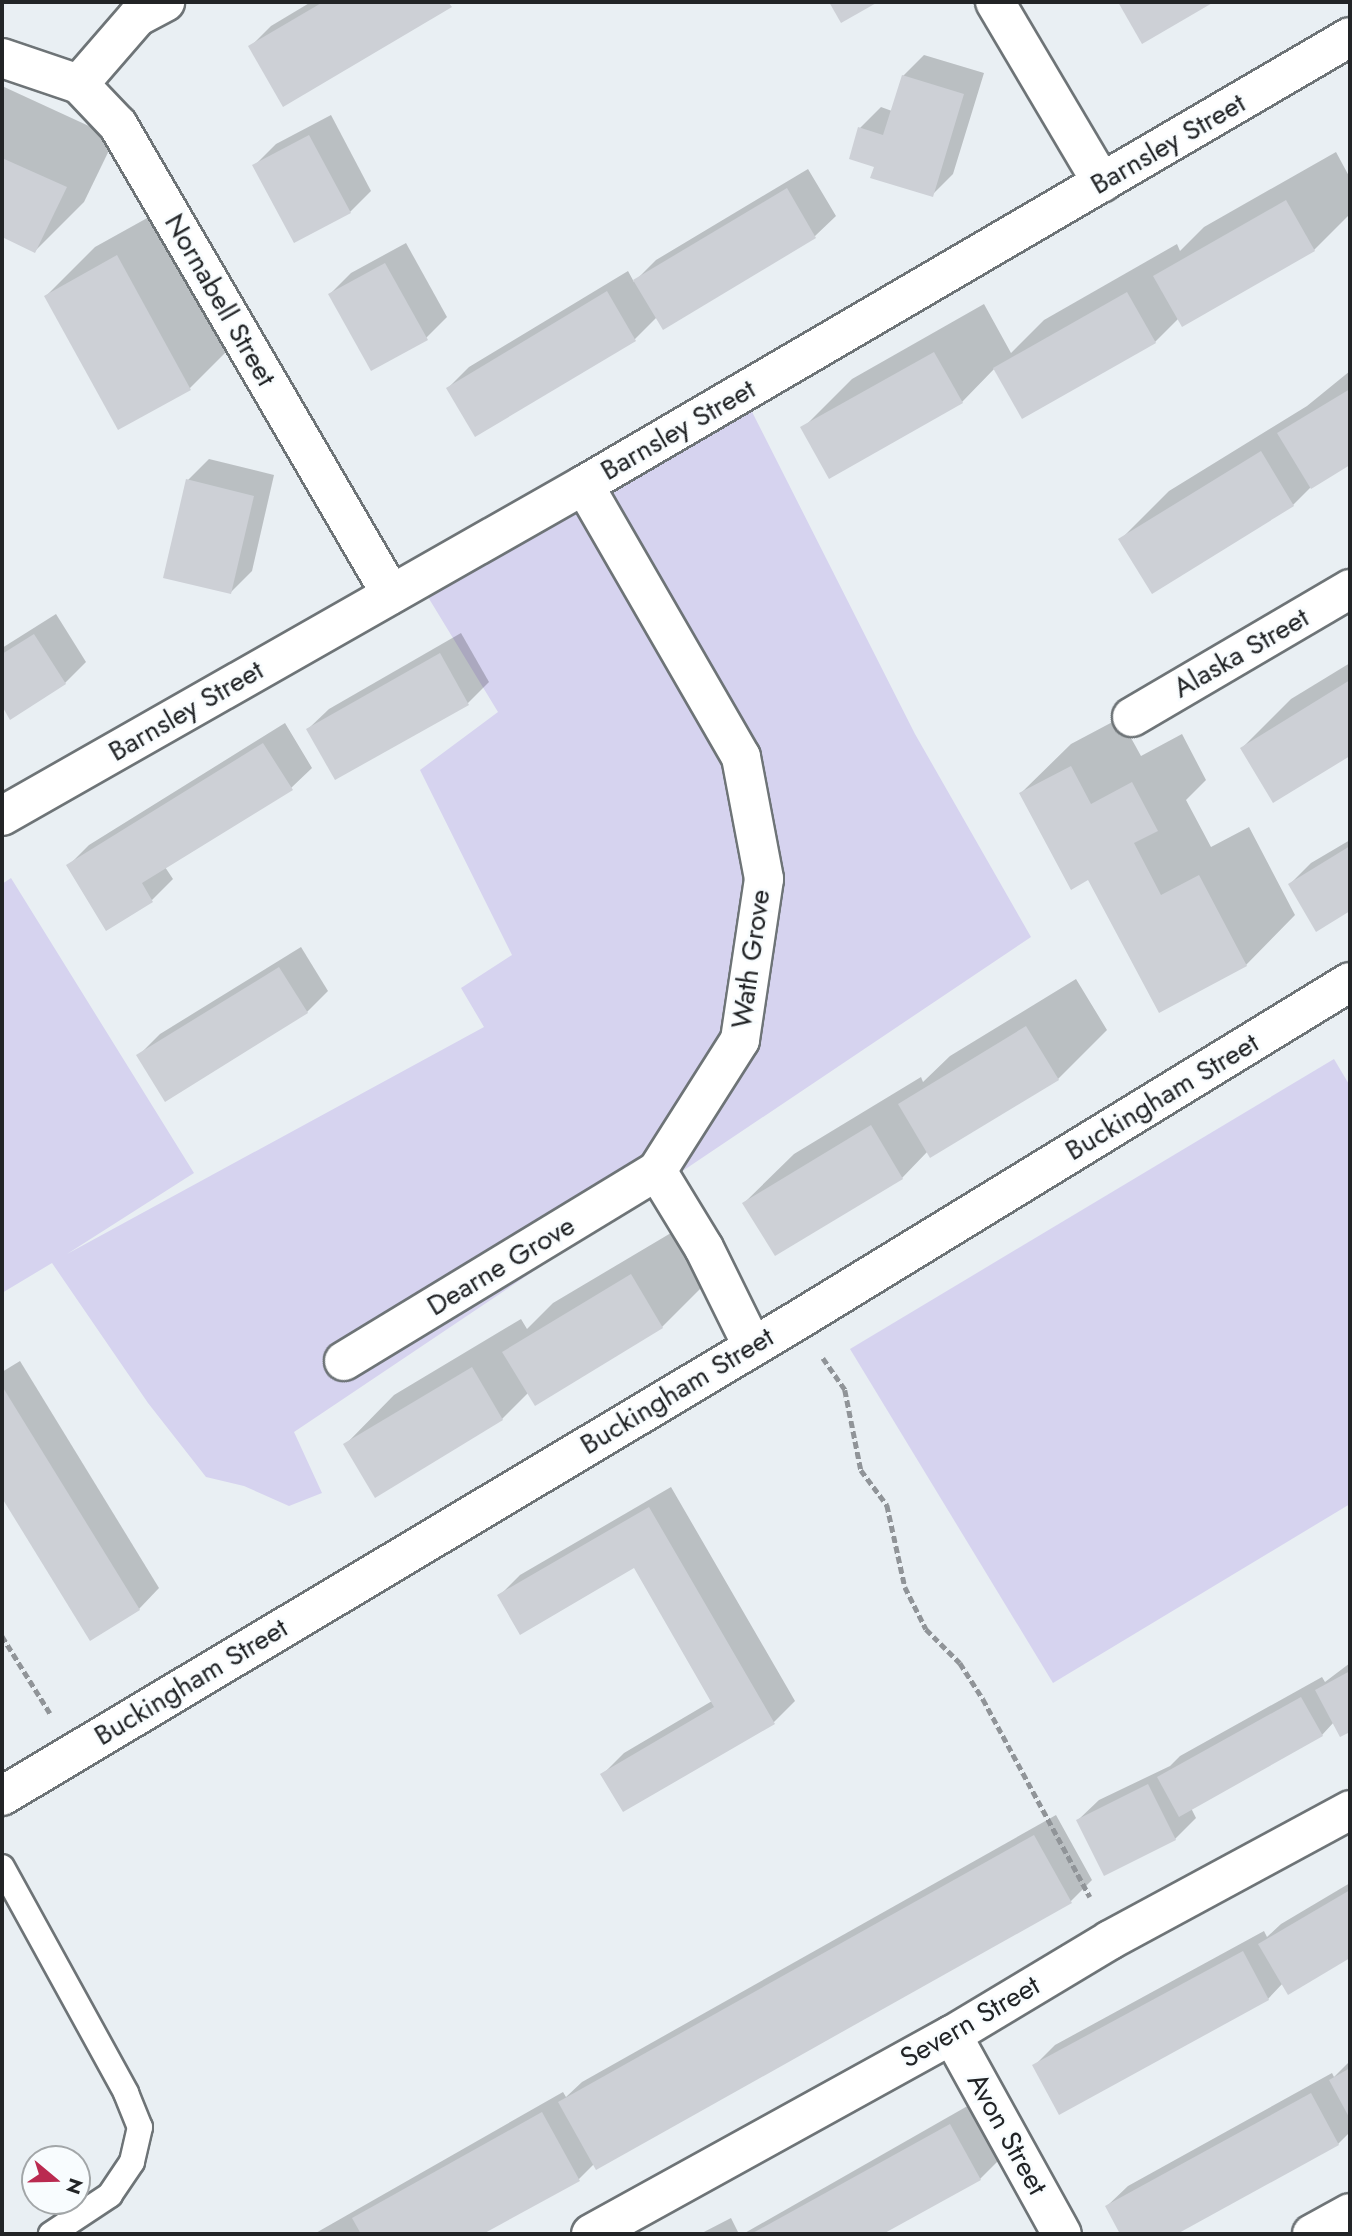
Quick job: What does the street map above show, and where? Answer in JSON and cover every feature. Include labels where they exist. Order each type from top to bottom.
[{"type":"street","points":[[79,84],[137,18],[165,2]]},
{"type":"street","points":[[995,2],[1102,183]]},
{"type":"street","name":"Barnsley Street","points":[[2,816],[584,485],[1350,37]]},
{"type":"street","name":"Nornabell Street","points":[[2,58],[79,84],[118,125],[391,594]]},
{"type":"street","name":"Wath Grove","points":[[584,485],[741,757],[764,878],[740,1040],[657,1171]]},
{"type":"street","name":"Alaska Street","points":[[1132,717],[1350,589]]},
{"type":"street","name":"Buckingham Street","points":[[2,1796],[752,1345],[798,1320],[1350,982]]},
{"type":"street","points":[[657,1171],[704,1248],[752,1345]]},
{"type":"street","name":"Dearne Grove","points":[[344,1361],[657,1171]]},
{"type":"street","name":"Severn Street","points":[[591,2234],[952,2035],[1110,1940],[1350,1810]]},
{"type":"street","name":"Avon Street","points":[[952,2035],[1062,2234]]},
{"type":"street","points":[[1312,2234],[1350,2213]]},
{"type":"lane","points":[[2,1867],[126,2093],[139,2127],[132,2162],[110,2195],[51,2234]]},
{"type":"path","points":[[798,1320],[845,1390],[861,1470],[887,1505],[905,1587],[926,1629],[960,1663],[983,1699],[1110,1940]]},
{"type":"path","points":[[2,1636],[75,1752]]},
{"type":"shaded area","points":[[742,392],[915,734],[1031,937],[294,1432],[322,1493],[289,1506],[244,1486],[206,1477],[148,1403],[52,1263],[2,1293],[2,884],[11,878],[194,1173],[67,1254],[484,1027],[461,988],[512,955],[420,770],[498,712],[417,579]]},
{"type":"shaded area","points":[[1334,1059],[1350,1086],[1350,1504],[1053,1683],[850,1349]]},
{"type":"building","points":[[323,2],[448,2],[452,7],[283,107],[248,46]]},
{"type":"building","points":[[829,2],[878,2],[841,23]]},
{"type":"building","points":[[1118,2],[1214,2],[1142,44]]},
{"type":"building","points":[[902,75],[964,94],[933,197],[870,178],[874,167],[849,159],[858,127],[883,135]]},
{"type":"building","points":[[309,135],[351,213],[294,243],[252,165]]},
{"type":"building","points":[[2,158],[67,187],[35,253],[2,237]]},
{"type":"building","points":[[787,188],[816,238],[663,330],[633,280]]},
{"type":"building","points":[[1286,200],[1315,251],[1182,327],[1153,276]]},
{"type":"building","points":[[117,255],[191,390],[118,430],[44,296]]},
{"type":"building","points":[[385,263],[428,340],[371,371],[328,294]]},
{"type":"building","points":[[607,291],[636,341],[475,437],[446,388]]},
{"type":"building","points":[[1127,292],[1156,343],[1022,419],[993,368]]},
{"type":"building","points":[[934,352],[963,403],[829,479],[800,427]]},
{"type":"building","points":[[1350,389],[1350,465],[1311,489],[1277,433]]},
{"type":"building","points":[[1261,451],[1294,506],[1152,594],[1118,539]]},
{"type":"building","points":[[186,479],[254,496],[231,594],[163,578]]},
{"type":"building","points":[[34,634],[66,684],[10,720],[2,706],[2,654]]},
{"type":"building","points":[[440,653],[469,705],[335,780],[306,729]]},
{"type":"building","points":[[1350,680],[1350,756],[1273,803],[1240,748]]},
{"type":"building","points":[[263,743],[293,790],[142,883],[153,902],[106,931],[66,865]]},
{"type":"building","points":[[1071,766],[1091,804],[1132,782],[1158,831],[1134,843],[1161,895],[1199,875],[1247,966],[1159,1013],[1088,880],[1071,890],[1019,793]]},
{"type":"building","points":[[1350,846],[1350,911],[1316,932],[1288,884]]},
{"type":"building","points":[[279,967],[308,1013],[165,1102],[136,1055]]},
{"type":"building","points":[[1026,1026],[1059,1080],[930,1158],[898,1104]]},
{"type":"building","points":[[871,1125],[903,1179],[775,1256],[742,1203]]},
{"type":"building","points":[[631,1274],[663,1328],[535,1406],[502,1352]]},
{"type":"building","points":[[472,1367],[503,1420],[375,1498],[343,1444]]},
{"type":"building","points":[[2,1386],[140,1610],[90,1641],[2,1498]]},
{"type":"building","points":[[649,1507],[775,1724],[623,1812],[600,1774],[714,1707],[634,1568],[520,1635],[497,1595]]},
{"type":"building","points":[[1350,1671],[1350,1732],[1340,1737],[1315,1690]]},
{"type":"building","points":[[1301,1697],[1323,1736],[1179,1817],[1157,1777]]},
{"type":"building","points":[[1148,1784],[1176,1840],[1104,1876],[1076,1820]]},
{"type":"building","points":[[1034,1835],[1072,1903],[596,2170],[558,2102]]},
{"type":"building","points":[[1350,1890],[1350,1958],[1288,1995],[1258,1944]]},
{"type":"building","points":[[1243,1951],[1269,2000],[1059,2115],[1032,2065]]},
{"type":"building","points":[[1350,2068],[1350,2119],[1329,2080]]},
{"type":"building","points":[[1311,2093],[1339,2145],[1177,2234],[1120,2234],[1105,2206]]},
{"type":"building","points":[[542,2112],[580,2181],[483,2234],[361,2234],[352,2218]]},
{"type":"building","points":[[950,2124],[981,2180],[883,2234],[751,2234]]}]
